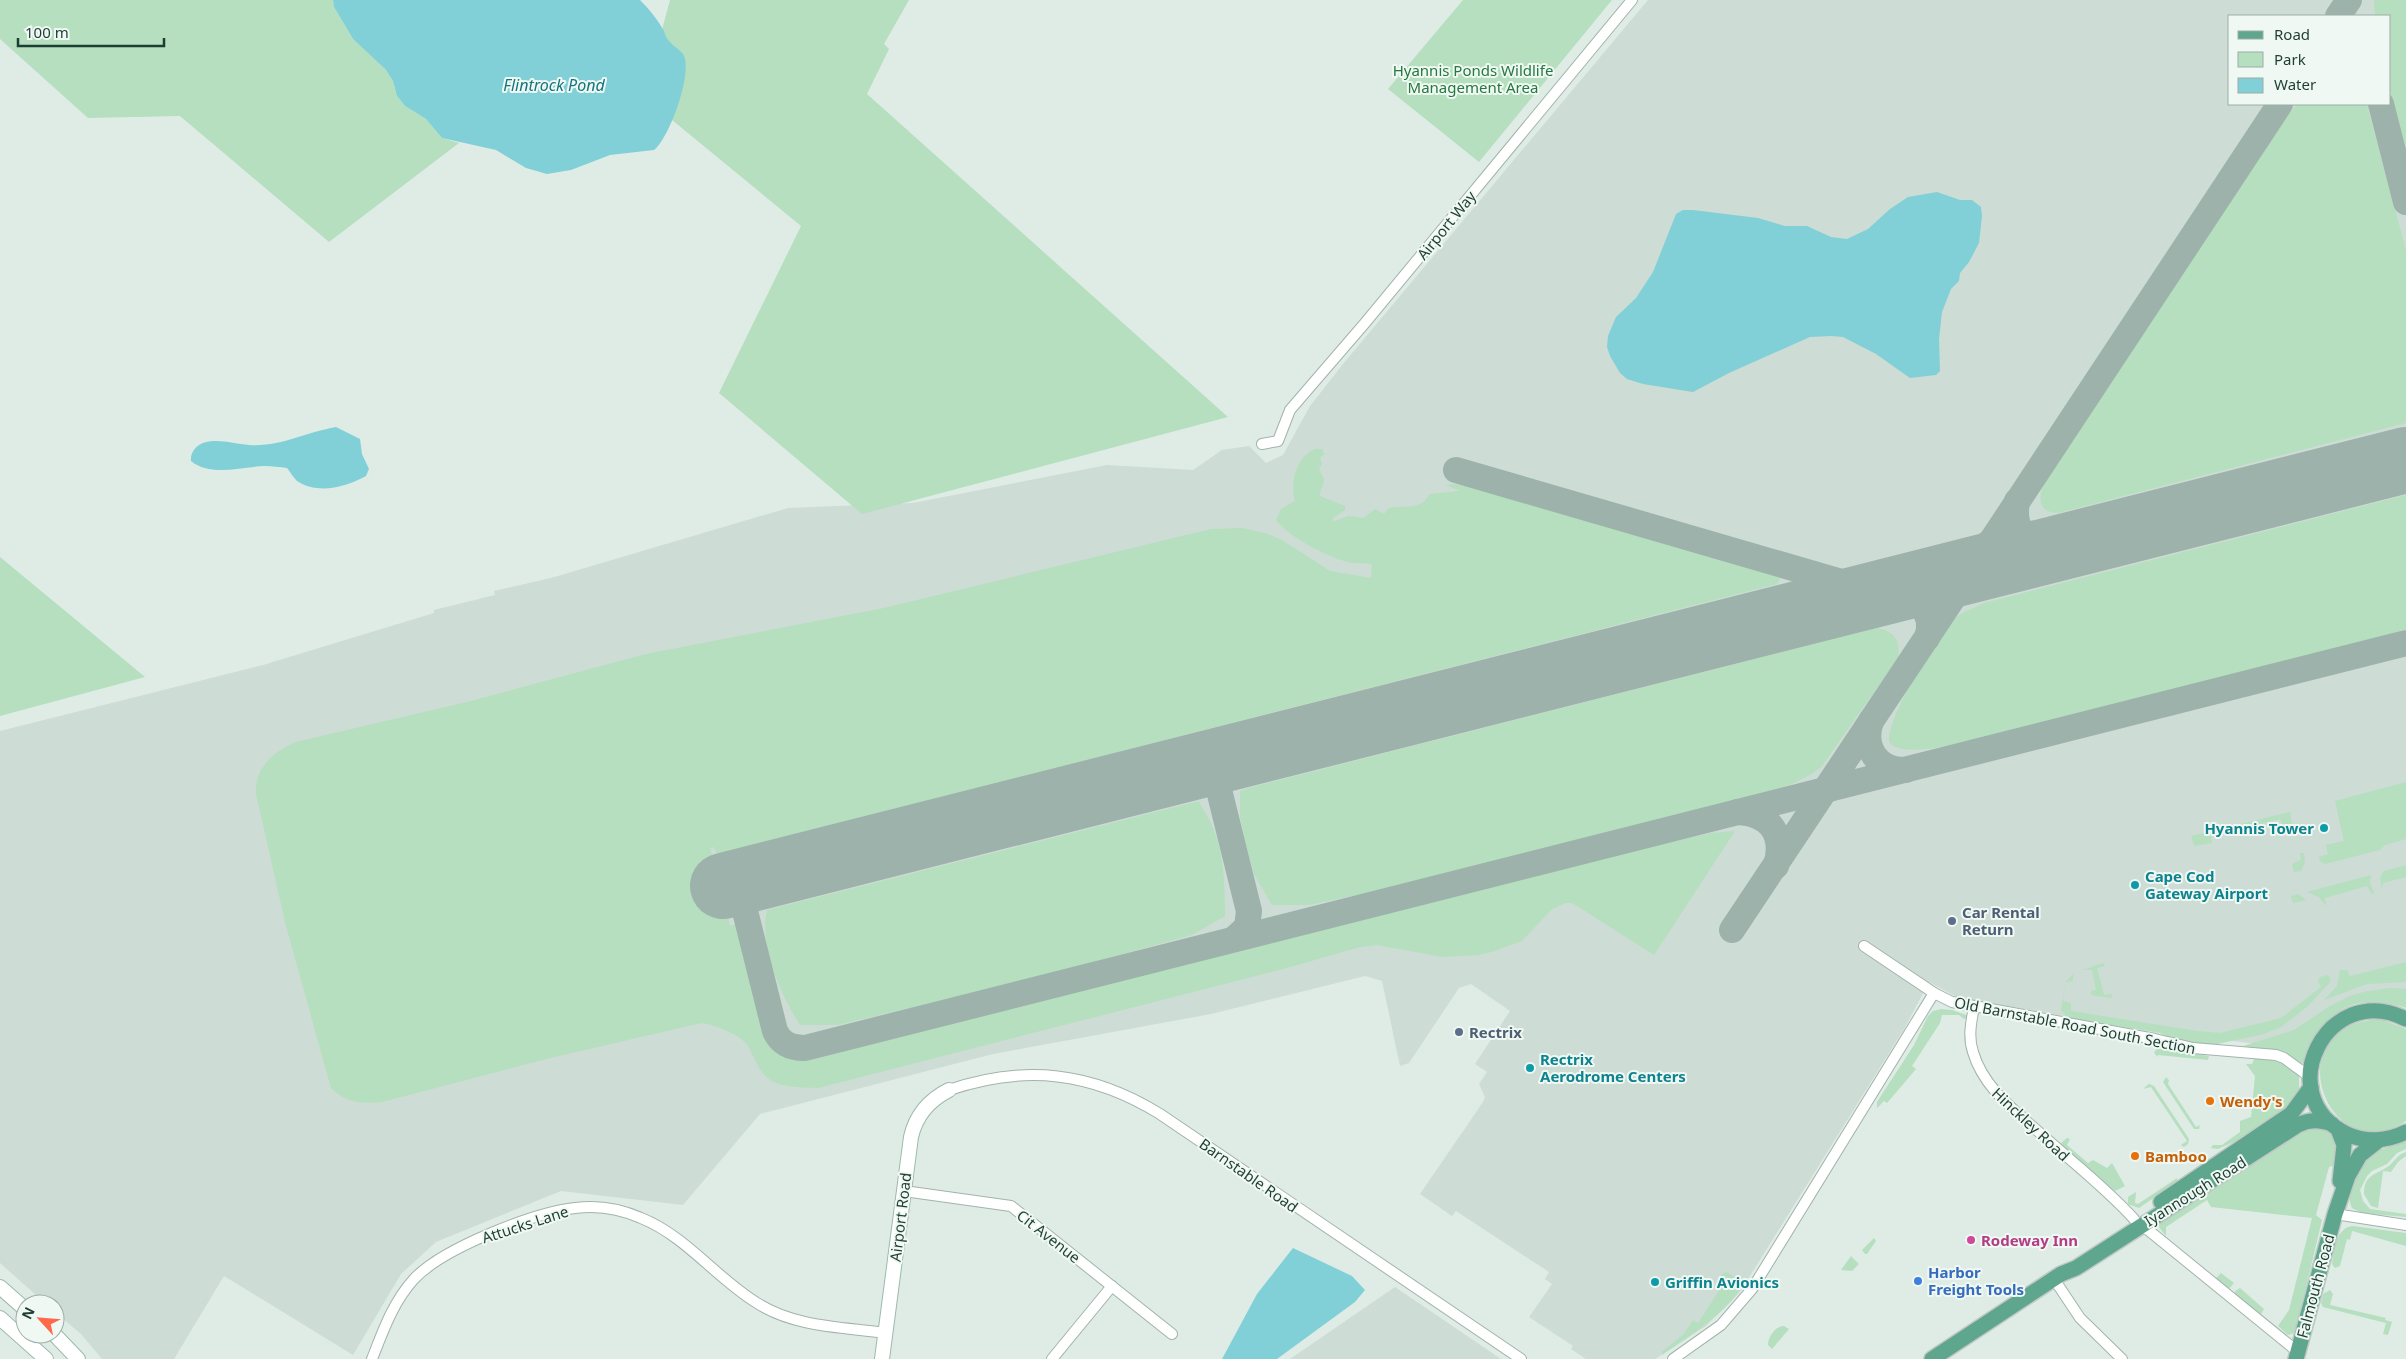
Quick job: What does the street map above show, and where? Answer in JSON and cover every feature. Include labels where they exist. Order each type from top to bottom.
[{"type":"main road","points":[[2335,1126],[2319,1108],[2311,1082],[2315,1052],[2326,1033],[2337,1023],[2363,1012],[2384,1011],[2404,1016]]},
{"type":"main road","name":"Iyannough Road","points":[[1932,1359],[2057,1276],[2076,1268],[2291,1114],[2311,1082]]},
{"type":"main road","name":"Iyannough Road","points":[[2138,1222],[2298,1125],[2309,1121],[2324,1121],[2358,1138],[2379,1140]]},
{"type":"main road","name":"Falmouth Road","points":[[2298,1356],[2334,1214],[2344,1158],[2344,1145],[2335,1126]]},
{"type":"main road","points":[[2379,1140],[2406,1132]]},
{"type":"main road","name":"Falmouth Road","points":[[2334,1214],[2355,1161],[2364,1150],[2379,1140]]},
{"type":"street","name":"Airport Way","points":[[1262,444],[1278,441],[1290,410],[1365,323],[1632,0]]},
{"type":"street","points":[[1864,946],[1934,993]]},
{"type":"street","name":"Old Barnstable Road South Section","points":[[1673,1359],[1721,1324],[1746,1299],[1934,993],[1952,1002],[1974,1007],[2151,1038],[2193,1048],[2276,1055],[2284,1058],[2311,1082]]},
{"type":"street","name":"Hinckley Road","points":[[1974,1007],[1970,1038],[1973,1054],[1984,1078],[2006,1102],[2117,1200],[2138,1222],[2298,1356]]},
{"type":"street","name":"Barnstable Road","points":[[949,1090],[989,1079],[1042,1074],[1090,1081],[1134,1098],[1521,1359]]},
{"type":"street","name":"Airport Road","points":[[882,1359],[914,1126],[928,1104],[949,1090]]},
{"type":"street","name":"Cit Avenue","points":[[904,1191],[1011,1206],[1172,1334]]},
{"type":"street","name":"Attucks Lane","points":[[372,1359],[402,1293],[431,1264],[453,1250],[496,1232],[544,1215],[575,1207],[610,1208],[632,1214],[653,1223],[672,1236],[738,1290],[770,1310],[817,1324],[885,1333]]},
{"type":"street","points":[[2334,1214],[2406,1225]]},
{"type":"street","points":[[2057,1276],[2080,1318],[2122,1359]]},
{"type":"street","points":[[1052,1359],[1112,1286]]},
{"type":"street","points":[[0,1287],[15,1300]]},
{"type":"street","points":[[0,1318],[46,1359]]},
{"type":"street","points":[[64,1344],[78,1359]]},
{"type":"shaded area","name":"Cape Cod Gateway Airport","points":[[1648,0],[2406,0],[2406,1004],[2379,1000],[2347,1005],[2324,1021],[2296,1049],[2131,1028],[1957,997],[1929,982],[1904,1029],[1740,1292],[1706,1326],[1655,1359],[1586,1359],[1571,1349],[1573,1346],[1529,1317],[1552,1284],[1545,1279],[1549,1272],[1456,1211],[1452,1216],[1420,1194],[1483,1102],[1485,1097],[1479,1084],[1487,1072],[1475,1064],[1510,1011],[1471,984],[1459,988],[1409,1063],[1400,1066],[1382,981],[1365,976],[1211,1014],[993,1054],[760,1114],[683,1205],[561,1191],[436,1242],[401,1274],[353,1355],[224,1276],[174,1359],[102,1359],[81,1334],[65,1320],[65,1294],[35,1294],[0,1263],[0,731],[263,665],[434,613],[434,610],[495,595],[494,591],[551,578],[788,508],[913,503],[1107,465],[1193,470],[1222,450],[1249,446],[1266,463],[1283,455],[1310,406],[1343,364]]},
{"type":"shaded area","points":[[1395,1287],[1501,1359],[1290,1359]]},
{"type":"green space","points":[[0,0],[333,0],[334,7],[353,39],[386,70],[393,81],[397,96],[405,106],[426,119],[442,138],[459,143],[329,242],[180,116],[88,118],[0,39]]},
{"type":"green space","points":[[670,0],[909,0],[884,44],[889,49],[867,94],[1228,417],[862,514],[719,393],[801,226],[644,97]]},
{"type":"green space","name":"Hyannis Ponds Wildlife Management Area","points":[[1463,0],[1612,0],[1479,162],[1388,89]]},
{"type":"green space","points":[[2374,0],[2406,0],[2406,154],[2391,92],[2391,15],[2375,15]]},
{"type":"green space","points":[[2296,105],[2366,105],[2406,250],[2406,423],[2058,513],[2050,512],[2045,509],[2040,500],[2047,477],[2259,155]]},
{"type":"green space","points":[[1315,449],[1322,449],[1324,454],[1320,458],[1322,464],[1319,470],[1324,481],[1320,496],[1345,506],[1345,510],[1333,518],[1333,522],[1348,516],[1364,518],[1375,509],[1384,514],[1389,508],[1417,505],[1422,503],[1429,494],[1460,491],[1446,485],[1453,484],[1478,488],[1754,569],[1777,576],[1780,579],[1777,584],[717,854],[714,847],[710,848],[715,865],[718,865],[729,907],[726,908],[730,926],[736,924],[764,1035],[776,1052],[789,1059],[803,1060],[1640,849],[1712,833],[1735,831],[1654,955],[1572,903],[1565,903],[1551,910],[1522,941],[1491,952],[1478,955],[1443,957],[1377,945],[1360,947],[1283,969],[818,1088],[788,1086],[772,1081],[761,1070],[745,1042],[727,1031],[713,1025],[701,1023],[546,1059],[382,1102],[367,1103],[349,1100],[331,1088],[286,926],[256,794],[256,784],[262,768],[280,751],[296,742],[471,701],[646,654],[884,608],[1211,529],[1242,528],[1265,533],[1282,540],[1330,571],[1371,578],[1372,564],[1348,562],[1319,551],[1299,540],[1276,520],[1281,509],[1295,501],[1293,486],[1296,471],[1303,458]]},
{"type":"green space","points":[[2406,495],[2406,629],[2371,640],[1967,742],[1913,750],[1894,746],[1889,741],[1896,714],[1926,656],[1937,639],[1956,617],[1966,611],[1984,603]]},
{"type":"green space","points":[[0,557],[145,677],[0,716]]},
{"type":"green space","points":[[1877,628],[1892,634],[1895,638],[1899,652],[1898,658],[1822,766],[1812,774],[1790,785],[1729,803],[1395,887],[1309,905],[1272,905],[1254,874],[1240,817],[1240,791]]},
{"type":"green space","points":[[2406,782],[2406,839],[2385,845],[2380,850],[2325,864],[2320,861],[2319,857],[2328,854],[2326,845],[2344,841],[2335,801]]},
{"type":"green space","points":[[1199,801],[1215,832],[1221,855],[1225,916],[1192,935],[1024,981],[837,1025],[800,1025],[779,985],[773,970],[766,939],[765,924],[767,910]]},
{"type":"green space","points":[[2290,812],[2293,830],[2285,831],[2280,819],[2211,836],[2212,843],[2194,846],[2191,836]]},
{"type":"green space","points":[[2300,853],[2304,853],[2305,862],[2301,871],[2294,872],[2292,864],[2301,860]]},
{"type":"green space","points":[[2406,865],[2406,877],[2383,883],[2382,890],[2380,878],[2384,871]]},
{"type":"green space","points":[[2371,875],[2370,883],[2374,893],[2372,894],[2367,886],[2325,898],[2326,906],[2319,897],[2307,892]]},
{"type":"green space","points":[[2298,894],[2306,900],[2293,903],[2291,896]]},
{"type":"green space","points":[[2406,962],[2406,982],[2367,984],[2324,1000],[2337,986],[2340,970],[2347,970],[2350,976]]},
{"type":"green space","points":[[2103,963],[2105,966],[2097,968],[2104,995],[2112,994],[2111,998],[2091,995],[2091,991],[2096,990],[2092,970],[2083,970]]},
{"type":"green space","points":[[2073,974],[2073,981],[2066,982],[2063,1001],[2071,1003],[2071,1011],[2220,1033],[2281,1018],[2321,987],[2318,981],[2320,977],[2328,975],[2331,981],[2308,1006],[2281,1027],[2264,1034],[2208,1046],[2179,1042],[2160,1033],[2068,1018],[2061,1010],[2066,981]]},
{"type":"green space","points":[[2390,988],[2406,989],[2406,1008],[2387,1003],[2369,1002],[2354,1004],[2340,1010],[2319,1031],[2302,1064],[2284,1053],[2243,1046],[2294,1030],[2330,1006],[2348,997],[2363,992]]},
{"type":"green space","points":[[1941,1009],[1952,1010],[1966,1015],[1967,1018],[1964,1019],[1959,1015],[1942,1015],[1940,1023],[1912,1066],[1916,1069],[1887,1103],[1884,1101],[1877,1108],[1877,1102],[1914,1045],[1928,1016],[1933,1011]]},
{"type":"green space","points":[[2371,1020],[2383,1020],[2406,1029],[2406,1121],[2378,1132],[2355,1128],[2336,1114],[2324,1094],[2320,1071],[2326,1048],[2342,1030]]},
{"type":"green space","points":[[2157,1048],[2209,1056],[2208,1060],[2158,1055],[2158,1057],[2154,1053]]},
{"type":"green space","points":[[2255,1057],[2279,1061],[2291,1067],[2299,1076],[2299,1093],[2293,1104],[2243,1138],[2218,1149],[2211,1148],[2213,1145],[2222,1145],[2240,1132],[2240,1121],[2251,1117],[2255,1076],[2246,1064],[2252,1064]]},
{"type":"green space","points":[[2166,1077],[2169,1080],[2168,1084],[2196,1127],[2200,1125],[2199,1129],[2194,1129],[2163,1082]]},
{"type":"green space","points":[[2149,1084],[2154,1086],[2189,1139],[2188,1144],[2184,1147],[2181,1145],[2187,1141],[2151,1087],[2143,1089]]},
{"type":"green space","points":[[2309,1127],[2326,1131],[2334,1137],[2336,1148],[2335,1165],[2329,1167],[2316,1215],[2322,1220],[2295,1333],[2288,1335],[2278,1326],[2289,1310],[2312,1218],[2211,1207],[2207,1200],[2166,1227],[2166,1236],[2158,1226],[2162,1221]]},
{"type":"green space","points":[[2067,1138],[2070,1139],[2067,1145],[2088,1163],[2093,1160],[2107,1168],[2112,1163],[2125,1186],[2115,1191],[2062,1146],[2061,1143]]},
{"type":"green space","points":[[2406,1141],[2406,1149],[2397,1153],[2387,1164],[2372,1171],[2367,1176],[2360,1190],[2363,1201],[2370,1209],[2406,1214],[2406,1217],[2362,1213],[2352,1208],[2350,1200],[2351,1191],[2357,1173],[2366,1158],[2378,1151]]},
{"type":"green space","points":[[2406,1152],[2406,1156],[2398,1162],[2391,1172],[2383,1171],[2378,1208],[2371,1206],[2364,1194],[2369,1178],[2386,1168],[2399,1155]]},
{"type":"green space","points":[[2177,1178],[2177,1182],[2139,1208],[2128,1204],[2128,1197],[2136,1192],[2135,1203],[2138,1204]]},
{"type":"green space","points":[[2353,1226],[2406,1233],[2406,1246],[2352,1231],[2350,1240],[2347,1239],[2340,1266],[2335,1268],[2332,1264],[2339,1235],[2347,1227]]},
{"type":"green space","points":[[1874,1238],[1876,1241],[1867,1254],[1865,1254],[1862,1250]]},
{"type":"green space","points":[[1851,1256],[1859,1264],[1852,1271],[1841,1270]]},
{"type":"green space","points":[[1726,1272],[1742,1281],[1739,1290],[1732,1300],[1709,1322],[1662,1355],[1662,1352],[1684,1334],[1693,1320],[1698,1323],[1726,1280],[1721,1275]]},
{"type":"green space","points":[[2221,1273],[2234,1283],[2229,1289],[2216,1278]]},
{"type":"green space","points":[[2240,1288],[2264,1309],[2261,1314],[2235,1294],[2235,1291]]},
{"type":"green space","points":[[2330,1290],[2333,1294],[2330,1305],[2386,1318],[2385,1320],[2392,1322],[2388,1335],[2383,1334],[2386,1323],[2323,1307],[2321,1303],[2323,1294]]},
{"type":"green space","points":[[1784,1326],[1789,1329],[1772,1349],[1768,1345],[1771,1335],[1775,1330]]},
{"type":"water","name":"Flintrock Pond","points":[[333,0],[640,0],[656,19],[668,40],[683,54],[686,63],[683,89],[673,119],[654,150],[610,155],[571,170],[547,174],[526,168],[496,150],[442,138],[426,119],[405,106],[397,96],[393,81],[386,70],[353,39],[334,7]]},
{"type":"water","points":[[1937,192],[1960,200],[1972,200],[1981,207],[1982,216],[1979,243],[1969,262],[1960,273],[1959,281],[1951,289],[1942,312],[1939,339],[1940,371],[1936,375],[1910,378],[1876,354],[1843,337],[1831,336],[1810,337],[1729,373],[1693,392],[1643,384],[1627,379],[1620,373],[1610,356],[1607,347],[1608,336],[1616,317],[1636,298],[1653,272],[1676,214],[1683,210],[1758,218],[1785,226],[1807,226],[1831,237],[1847,239],[1868,229],[1890,209],[1908,197]]},
{"type":"water","points":[[336,427],[360,439],[362,454],[369,469],[366,476],[341,486],[314,488],[305,485],[297,481],[287,468],[264,466],[216,470],[207,469],[191,461],[195,448],[203,443],[220,441],[249,445],[272,444]]},
{"type":"water","points":[[1293,1248],[1352,1276],[1365,1290],[1355,1302],[1277,1359],[1222,1359],[1257,1294]]},
{"type":"taxiway","points":[[2339,15],[2349,0]]},
{"type":"taxiway","points":[[1947,576],[1970,561],[1992,540],[2279,105]]},
{"type":"taxiway","points":[[2381,105],[2406,202]]},
{"type":"taxiway","points":[[1456,470],[1879,593]]},
{"type":"taxiway","points":[[2017,501],[2017,521],[2023,534],[2035,543],[2053,549]]},
{"type":"taxiway","points":[[1732,930],[1953,598],[1971,579],[2001,562]]},
{"type":"taxiway","points":[[1887,591],[1905,596],[1920,605],[1928,619],[1927,638]]},
{"type":"taxiway","points":[[738,883],[775,1031],[783,1042],[795,1047],[805,1048],[2406,643]]},
{"type":"taxiway","points":[[1871,721],[1869,740],[1874,756],[1887,766],[1906,770]]},
{"type":"taxiway","points":[[1218,786],[1221,772],[1230,761],[1239,755]]},
{"type":"taxiway","points":[[1184,769],[1207,775],[1218,786],[1249,911],[1247,927],[1234,939]]},
{"type":"taxiway","points":[[1738,812],[1759,817],[1773,828],[1777,836],[1778,845],[1776,866]]},
{"type":"runway","points":[[723,886],[2406,460]]},
{"type":"place","name":"Hyannis Tower","points":[[2324,828]]},
{"type":"place","name":"Cape Cod Gateway Airport","points":[[2135,885]]},
{"type":"place","name":"Car Rental Return","points":[[1952,921]]},
{"type":"place","name":"Rectrix","points":[[1459,1032]]},
{"type":"place","name":"Rectrix Aerodrome Centers","points":[[1530,1068]]},
{"type":"place","name":"Wendy's","points":[[2210,1101]]},
{"type":"place","name":"Bamboo","points":[[2135,1156]]},
{"type":"place","name":"Rodeway Inn","points":[[1971,1240]]},
{"type":"place","name":"Harbor Freight Tools","points":[[1918,1281]]},
{"type":"place","name":"Griffin Avionics","points":[[1655,1282]]}]
